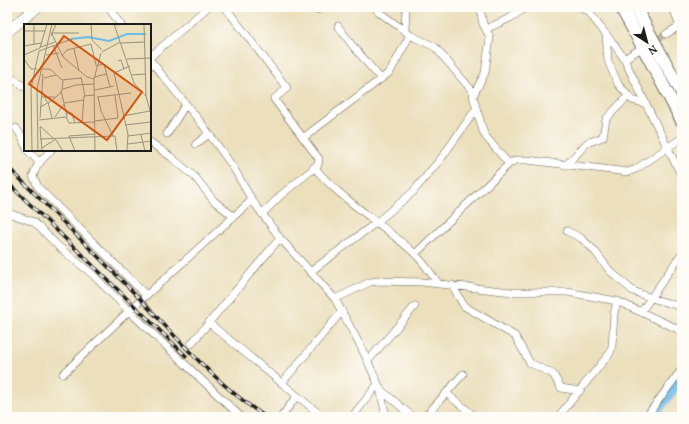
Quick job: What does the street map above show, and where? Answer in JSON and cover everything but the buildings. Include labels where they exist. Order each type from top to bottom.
[{"type":"highway","points":[[621,7],[682,121]]},
{"type":"highway","points":[[635,7],[682,93]]},
{"type":"main road","points":[[7,32],[37,7]]},
{"type":"street","points":[[108,7],[120,24]]},
{"type":"street","points":[[151,56],[208,7]]},
{"type":"street","points":[[225,7],[287,88],[274,99],[319,159],[318,165],[262,214]]},
{"type":"street","points":[[309,7],[317,10],[322,7]]},
{"type":"street","points":[[375,7],[379,12],[408,32],[435,47],[474,93]]},
{"type":"street","points":[[303,138],[390,72],[408,32],[406,7]]},
{"type":"street","points":[[481,7],[481,14],[490,38],[485,73],[473,96],[486,137],[509,164]]},
{"type":"street","points":[[486,29],[510,18],[526,7]]},
{"type":"street","points":[[578,7],[588,10],[618,48],[682,176]]},
{"type":"street","points":[[673,7],[678,27],[682,34]]},
{"type":"street","points":[[338,26],[381,79]]},
{"type":"street","points":[[666,34],[678,27]]},
{"type":"street","points":[[606,34],[608,61],[618,84],[632,100],[646,104]]},
{"type":"street","points":[[624,59],[637,51]]},
{"type":"street","points":[[151,61],[209,134],[233,167],[252,200],[280,238],[335,299],[368,361],[379,386],[386,417]]},
{"type":"street","points":[[7,74],[24,86]]},
{"type":"street","points":[[566,165],[587,143],[603,137],[606,119],[628,96]]},
{"type":"street","points":[[167,134],[186,104]]},
{"type":"street","points":[[310,272],[378,222],[420,185],[443,156],[476,109]]},
{"type":"street","points":[[16,128],[24,142]]},
{"type":"street","points":[[196,144],[209,134]]},
{"type":"street","points":[[415,254],[509,164],[516,160],[628,172],[636,169],[682,138]]},
{"type":"street","points":[[151,143],[195,177],[214,201],[233,216]]},
{"type":"street","points":[[28,151],[40,163]]},
{"type":"street","points":[[50,151],[40,163],[33,176],[38,187],[146,295]]},
{"type":"street","points":[[314,167],[348,201],[378,222],[415,254],[438,284]]},
{"type":"street","points":[[64,374],[146,295],[252,200]]},
{"type":"street","points":[[7,211],[11,214],[34,222],[59,247],[92,274],[241,417]]},
{"type":"street","points":[[567,231],[580,238],[593,249],[610,271],[633,291],[682,307]]},
{"type":"street","points":[[191,344],[280,238]]},
{"type":"street","points":[[641,312],[682,253]]},
{"type":"street","points":[[335,299],[370,282],[380,281],[403,281],[452,285],[512,292],[567,292],[617,301],[682,332]]},
{"type":"street","points":[[452,285],[464,306],[515,336],[530,363],[553,374],[561,388],[580,391]]},
{"type":"street","points":[[558,417],[612,350],[614,314],[617,301]]},
{"type":"street","points":[[368,361],[415,306]]},
{"type":"street","points":[[282,383],[342,311]]},
{"type":"street","points":[[209,323],[323,417]]},
{"type":"street","points":[[646,417],[682,369]]},
{"type":"street","points":[[425,417],[463,374]]},
{"type":"street","points":[[352,417],[379,386]]},
{"type":"street","points":[[379,386],[413,417]]},
{"type":"street","points":[[446,393],[472,414]]},
{"type":"street","points":[[281,417],[298,396]]},
{"type":"waterway","points":[[652,417],[682,376]]},
{"type":"tunnel","points":[[640,50],[666,34]]},
{"type":"railway","points":[[7,166],[140,299],[215,377],[248,405],[266,417]]},
{"type":"railway","points":[[7,182],[186,356]]}]
